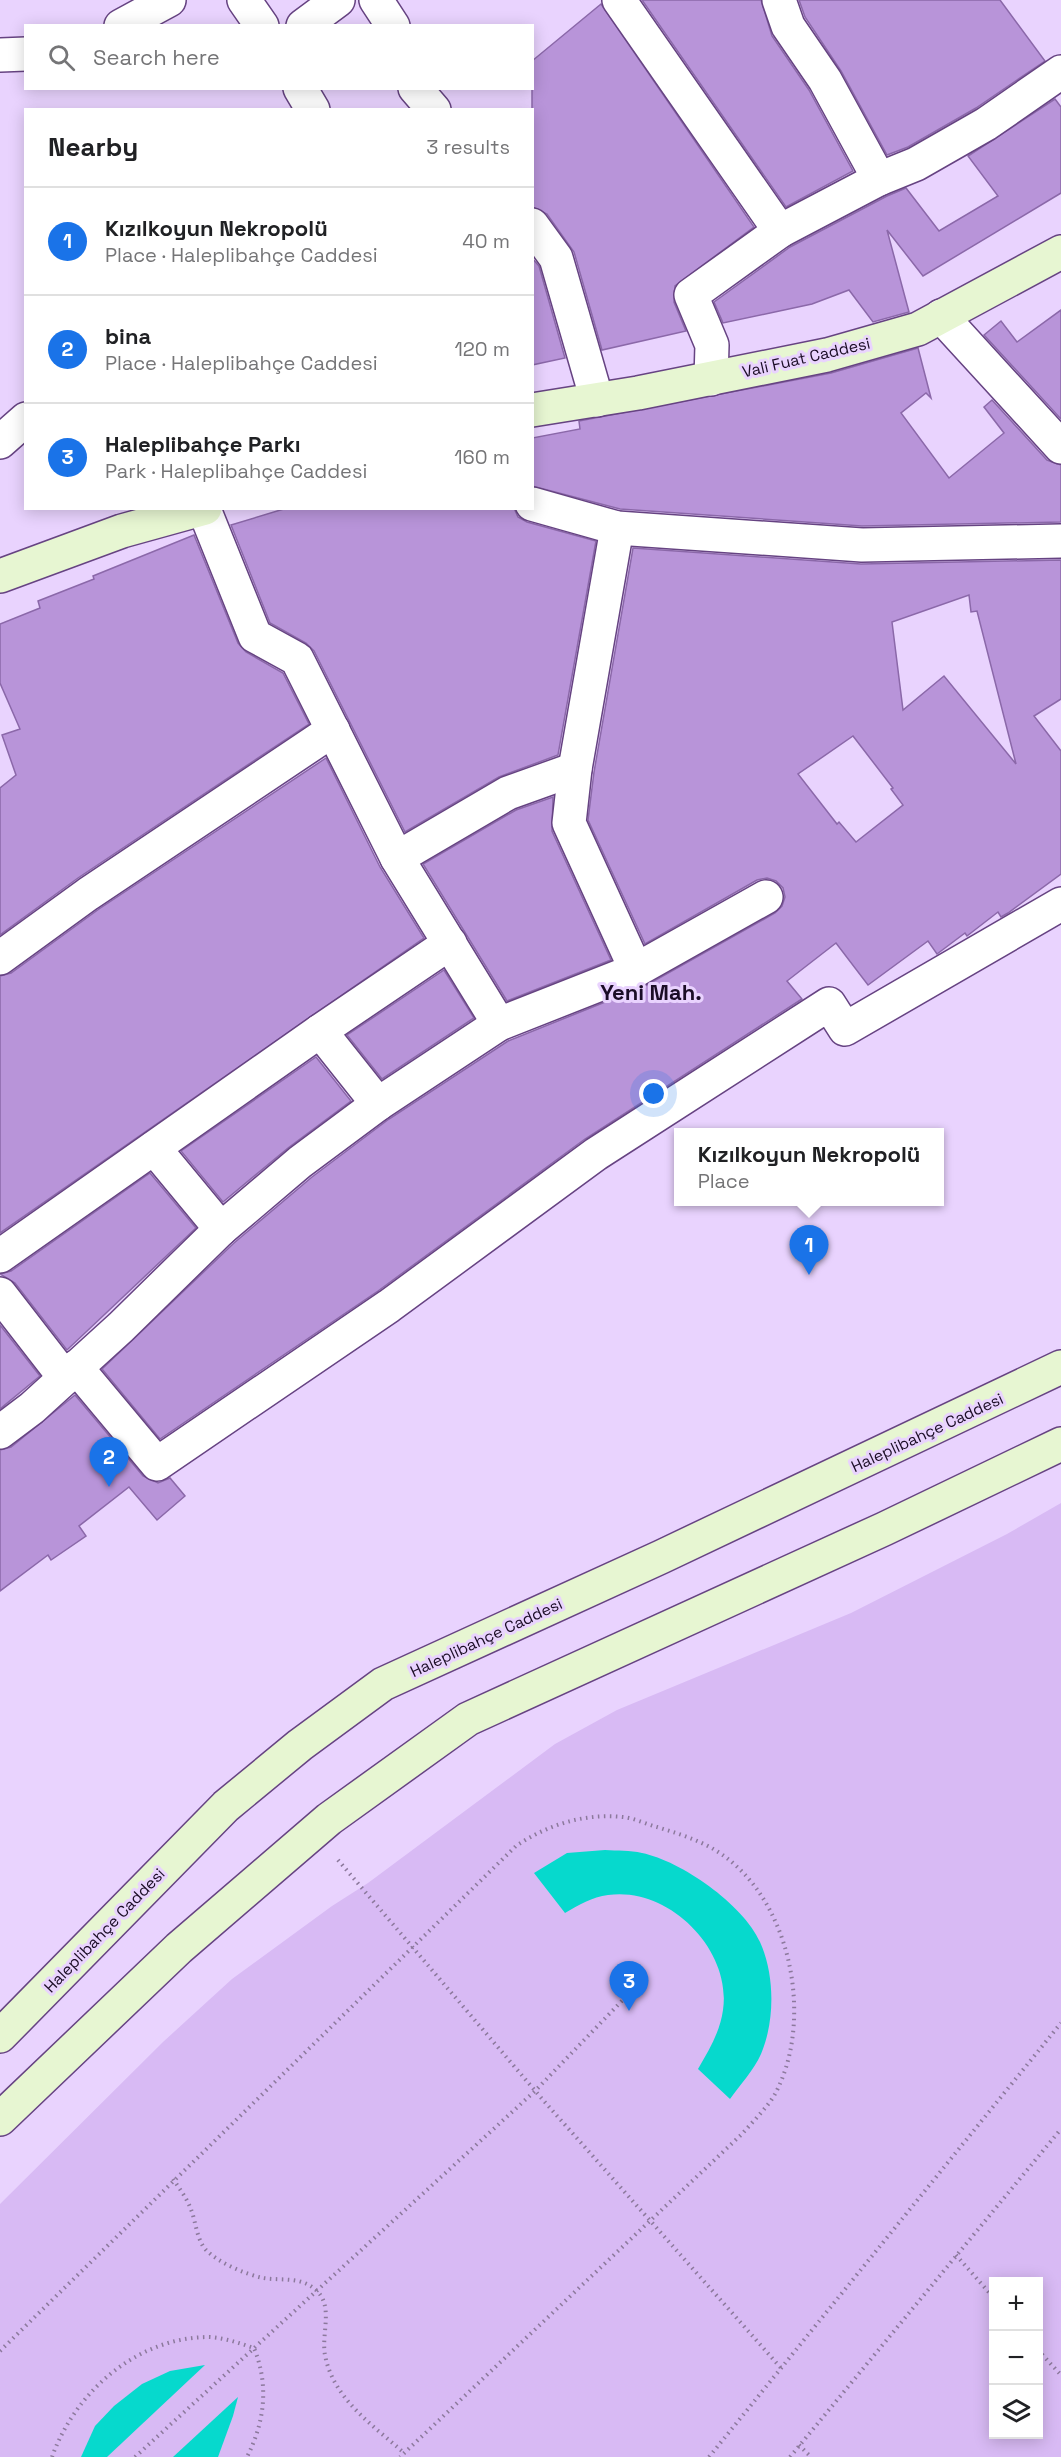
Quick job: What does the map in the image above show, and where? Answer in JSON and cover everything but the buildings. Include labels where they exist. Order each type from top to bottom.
[{"type":"main road","name":"Vali Fuat Caddesi","points":[[534,410],[711,379],[827,355],[918,329],[1061,252]]},
{"type":"main road","points":[[0,576],[122,531],[201,510]]},
{"type":"main road","name":"Haleplibahçe Caddesi","points":[[0,2036],[226,1806],[300,1745],[383,1684],[661,1557],[1061,1367]]},
{"type":"main road","points":[[0,2119],[179,1948],[314,1833],[468,1719],[874,1534],[1061,1444]]},
{"type":"street","points":[[125,24],[169,0]]},
{"type":"street","points":[[244,0],[261,24]]},
{"type":"street","points":[[306,24],[338,0]]},
{"type":"street","points":[[376,0],[392,24]]},
{"type":"street","points":[[619,0],[780,231]]},
{"type":"street","points":[[779,0],[788,26],[825,81],[879,179]]},
{"type":"street","points":[[0,55],[24,54]]},
{"type":"street","points":[[711,379],[712,345],[690,295],[780,231],[879,179],[916,164],[986,124],[1061,72]]},
{"type":"street","points":[[301,90],[312,108]]},
{"type":"street","points":[[417,90],[432,108]]},
{"type":"street","points":[[534,228],[556,258],[597,400]]},
{"type":"street","points":[[941,316],[1061,447]]},
{"type":"street","points":[[0,442],[24,421]]},
{"type":"street","points":[[534,505],[617,528],[862,545],[1061,542]]},
{"type":"street","points":[[205,510],[255,636],[297,659],[397,858],[499,1024]]},
{"type":"street","points":[[617,528],[574,769],[569,823],[636,970]]},
{"type":"street","points":[[0,958],[88,894],[333,730]]},
{"type":"street","points":[[397,858],[508,793],[574,769]]},
{"type":"street","points":[[0,1432],[70,1373],[221,1229],[300,1162],[378,1104],[499,1024],[636,970],[766,897]]},
{"type":"street","points":[[0,1294],[70,1373],[157,1464],[389,1306],[596,1154],[829,1004],[845,1029],[1061,904]]},
{"type":"street","points":[[0,1256],[320,1030],[450,943]]},
{"type":"street","points":[[320,1030],[378,1104]]},
{"type":"street","points":[[154,1148],[221,1229]]},
{"type":"path","points":[[0,2351],[173,2180],[412,1946],[516,1846],[538,1831],[576,1819],[623,1817],[699,1840],[735,1864],[765,1901],[780,1929],[791,1973],[795,2010],[787,2061],[774,2095],[743,2133],[649,2219],[402,2455],[356,2412],[336,2384],[325,2356],[323,2339],[327,2307],[317,2290],[301,2281],[265,2278],[249,2273],[223,2262],[205,2249],[190,2207],[173,2180]]},
{"type":"path","points":[[314,1833],[535,2091],[781,2368]]},
{"type":"path","points":[[135,2457],[535,2091],[642,1980]]},
{"type":"path","points":[[709,2457],[831,2310],[1061,2023]]},
{"type":"path","points":[[790,2457],[1061,2129]]},
{"type":"path","points":[[956,2255],[989,2293]]},
{"type":"path","points":[[52,2457],[79,2406],[99,2384],[133,2358],[178,2341],[209,2337],[230,2340],[254,2348]]},
{"type":"path","points":[[247,2457],[263,2413],[264,2382],[254,2348]]},
{"type":"path","points":[[1043,2355],[1061,2375]]},
{"type":"path","points":[[799,2445],[811,2457]]},
{"type":"shaded area","points":[[1061,1503],[1061,2457],[0,2457],[0,2204],[163,2042],[232,1979],[332,1906],[368,1883],[555,1744],[617,1710],[851,1613],[1007,1534]]},
{"type":"shaded area","points":[[605,1850],[642,1853],[674,1865],[692,1875],[709,1886],[740,1913],[760,1942],[771,1983],[769,2027],[758,2060],[730,2099],[698,2069],[714,2041],[719,2026],[723,2010],[723,1987],[717,1965],[706,1944],[691,1926],[673,1911],[653,1901],[631,1895],[608,1895],[596,1898],[565,1913],[534,1873],[567,1853]]},
{"type":"shaded area","points":[[205,2365],[107,2457],[81,2457],[95,2426],[114,2406],[142,2384],[170,2371]]},
{"type":"shaded area","points":[[238,2397],[218,2457],[173,2457]]},
{"type":"place","name":"Kızılkoyun Nekropolü","points":[[809,1275]]},
{"type":"place","name":"bina","points":[[109,1487]]},
{"type":"place","name":"Haleplibahçe Parkı","points":[[629,2011]]},
{"type":"district","name":"Yeni Mah.","points":[[651,992]]}]
